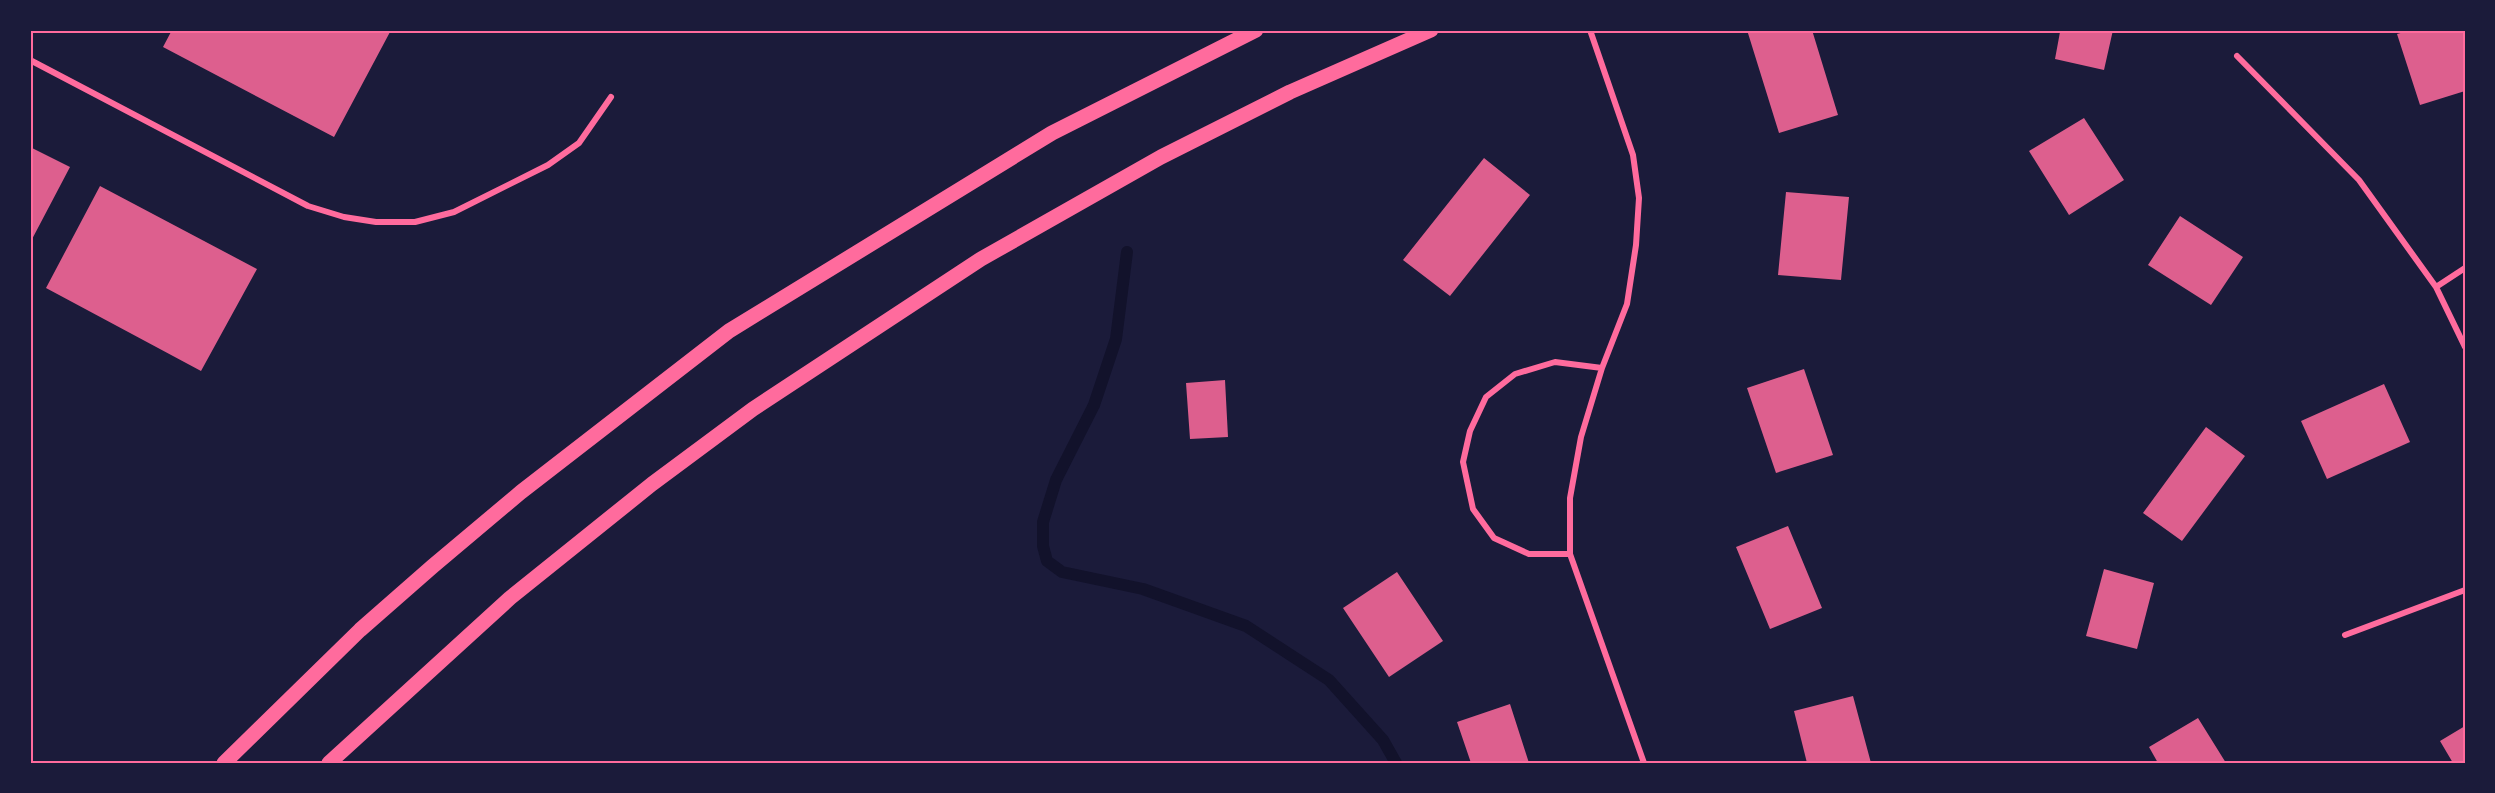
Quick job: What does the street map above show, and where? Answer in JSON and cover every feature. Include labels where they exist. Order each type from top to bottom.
[{"type":"main road","points":[[224,763],[360,630],[441,559],[521,492],[729,331],[1052,133],[1256,30]]},
{"type":"main road","points":[[329,763],[510,598],[652,484],[763,403],[981,259],[1161,157],[1290,92],[1431,30]]},
{"type":"street","points":[[1590,30],[1633,155],[1639,198],[1636,245],[1627,304],[1602,369],[1581,437],[1570,498],[1570,554],[1644,763]]},
{"type":"street","points":[[2237,57],[2359,180],[2436,287],[2465,347]]},
{"type":"street","points":[[30,60],[308,206],[344,217],[376,222],[415,222],[454,212],[548,165],[579,143],[611,97]]},
{"type":"street","points":[[2436,287],[2465,268]]},
{"type":"street","points":[[1570,554],[1529,554],[1494,538],[1473,508],[1463,462],[1470,431],[1486,398],[1515,374],[1555,362],[1602,369]]},
{"type":"street","points":[[2345,635],[2465,590]]},
{"type":"building","points":[[172,30],[385,30],[390,32],[334,137],[163,47]]},
{"type":"building","points":[[1747,30],[1812,30],[1838,115],[1779,133]]},
{"type":"building","points":[[2054,30],[2113,30],[2104,70],[2055,59],[2060,32]]},
{"type":"building","points":[[2411,30],[2465,30],[2465,91],[2420,105],[2397,34]]},
{"type":"building","points":[[2084,118],[2124,180],[2069,215],[2029,151]]},
{"type":"building","points":[[30,147],[70,167],[30,243]]},
{"type":"building","points":[[1484,158],[1530,195],[1450,296],[1403,260]]},
{"type":"building","points":[[100,186],[257,269],[201,371],[46,288]]},
{"type":"building","points":[[1786,192],[1849,197],[1841,280],[1778,275]]},
{"type":"building","points":[[2180,216],[2243,257],[2211,305],[2148,265]]},
{"type":"building","points":[[1804,369],[1833,455],[1776,473],[1747,388]]},
{"type":"building","points":[[1225,380],[1228,437],[1190,439],[1186,383]]},
{"type":"building","points":[[2384,384],[2410,442],[2327,479],[2301,421]]},
{"type":"building","points":[[2206,427],[2245,456],[2182,541],[2143,513]]},
{"type":"building","points":[[1788,526],[1822,608],[1770,629],[1736,547]]},
{"type":"building","points":[[2104,569],[2154,583],[2137,649],[2086,636]]},
{"type":"building","points":[[1397,572],[1443,641],[1389,677],[1343,608]]},
{"type":"building","points":[[1853,696],[1871,763],[1807,763],[1794,711]]},
{"type":"building","points":[[1510,704],[1529,763],[1471,763],[1457,722]]},
{"type":"building","points":[[2198,718],[2226,763],[2158,763],[2149,747]]},
{"type":"building","points":[[2465,726],[2465,763],[2453,763],[2440,741]]},
{"type":"waterway","points":[[1127,252],[1116,339],[1094,405],[1056,480],[1043,522],[1043,546],[1047,561],[1062,572],[1143,589],[1246,626],[1329,680],[1383,740],[1396,763]]}]
